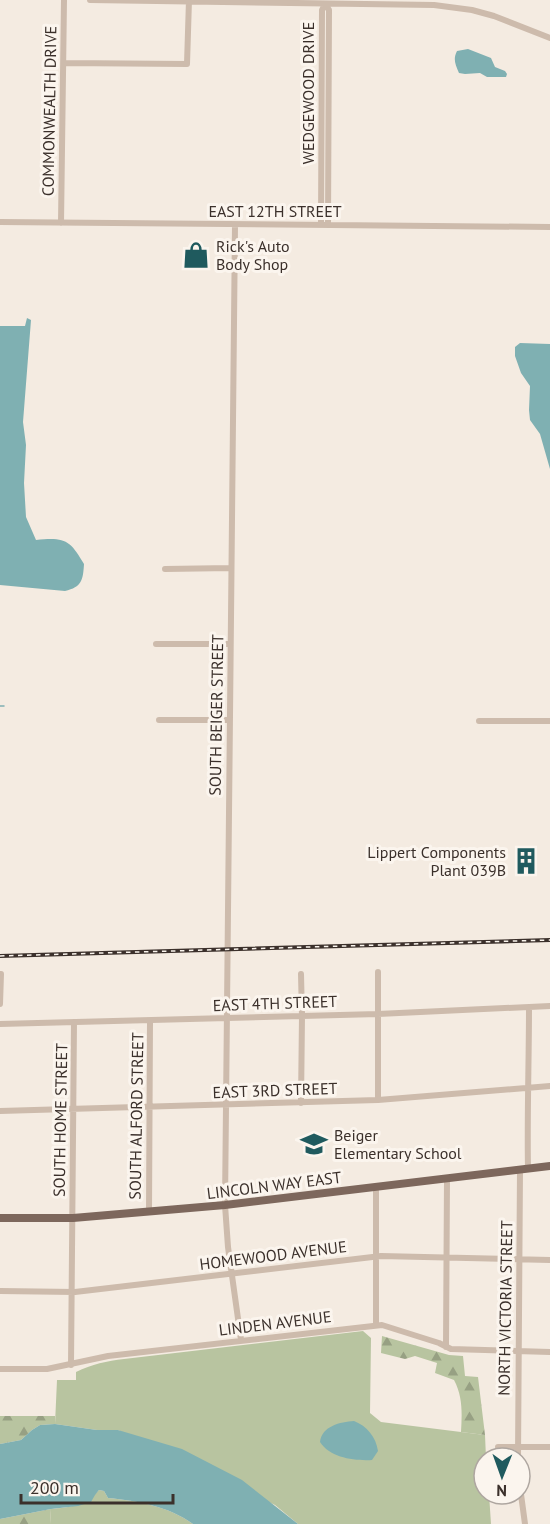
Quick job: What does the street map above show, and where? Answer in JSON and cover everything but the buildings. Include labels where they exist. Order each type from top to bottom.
[{"type":"main road","name":"LINCOLN WAY EAST","points":[[0,1218],[73,1218],[225,1205],[550,1166]]},
{"type":"street","name":"COMMONWEALTH DRIVE","points":[[61,223],[64,0]]},
{"type":"street","points":[[90,0],[425,4],[465,8],[494,16],[550,38]]},
{"type":"street","points":[[465,8],[468,0]]},
{"type":"street","points":[[64,63],[188,64],[189,1]]},
{"type":"street","name":"WEDGEWOOD DRIVE","points":[[325,4],[322,10],[325,225]]},
{"type":"street","name":"EAST 12TH STREET","points":[[0,222],[550,227]]},
{"type":"street","name":"SOUTH BEIGER STREET","points":[[235,225],[225,1205],[241,1340]]},
{"type":"street","points":[[165,569],[231,568]]},
{"type":"street","points":[[156,644],[230,644]]},
{"type":"street","points":[[159,720],[230,720]]},
{"type":"street","points":[[479,721],[550,721]]},
{"type":"street","points":[[378,972],[378,1100]]},
{"type":"street","points":[[0,1004],[1,974]]},
{"type":"street","points":[[301,974],[301,1103]]},
{"type":"street","name":"EAST 4TH STREET","points":[[0,1024],[378,1014],[550,1006]]},
{"type":"street","name":"NORTH VICTORIA STREET","points":[[518,1446],[519,1259],[529,1088],[529,1007]]},
{"type":"street","name":"SOUTH ALFORD STREET","points":[[148,1212],[150,1021]]},
{"type":"street","name":"SOUTH HOME STREET","points":[[71,1365],[74,1022]]},
{"type":"street","name":"EAST 3RD STREET","points":[[0,1111],[378,1100],[550,1086]]},
{"type":"street","points":[[446,1347],[447,1179]]},
{"type":"street","points":[[376,1187],[376,1325]]},
{"type":"street","name":"HOMEWOOD AVENUE","points":[[0,1291],[72,1292],[376,1257],[550,1260]]},
{"type":"street","name":"LINDEN AVENUE","points":[[0,1369],[39,1369],[71,1365],[108,1356],[376,1325],[385,1325],[454,1349],[550,1352]]},
{"type":"street","points":[[532,1447],[550,1447]]},
{"type":"street","points":[[523,1506],[525,1524]]},
{"type":"green space","points":[[363,1331],[371,1338],[370,1413],[381,1422],[485,1435],[485,1446],[472,1446],[472,1506],[490,1506],[491,1524],[298,1524],[275,1505],[118,1430],[97,1430],[55,1424],[57,1380],[76,1380],[76,1372],[94,1365],[124,1359]]},
{"type":"green space","points":[[382,1336],[449,1355],[463,1356],[465,1376],[478,1377],[485,1435],[461,1432],[461,1406],[457,1386],[454,1380],[435,1373],[437,1363],[415,1356],[405,1359],[381,1353]]},
{"type":"green space","points":[[0,1416],[55,1416],[55,1424],[40,1425],[21,1440],[0,1444]]},
{"type":"green space","points":[[99,1490],[104,1491],[108,1498],[152,1505],[193,1524],[50,1524],[51,1509],[83,1503]]},
{"type":"green space","points":[[51,1509],[50,1524],[0,1524],[0,1519]]},
{"type":"water","points":[[468,49],[491,58],[495,67],[505,71],[506,77],[459,73],[455,62],[457,51]]},
{"type":"water","points":[[27,318],[31,320],[23,422],[26,445],[24,483],[26,517],[36,540],[54,539],[66,542],[75,550],[84,564],[78,585],[65,591],[0,585],[0,326],[25,326]]},
{"type":"water","points":[[520,343],[550,344],[550,469],[540,434],[530,420],[530,386],[521,373],[515,356],[515,347]]},
{"type":"water","points":[[354,1421],[367,1429],[375,1441],[378,1451],[372,1460],[358,1460],[336,1455],[320,1442],[324,1432],[328,1429],[343,1422]]},
{"type":"water","points":[[55,1424],[97,1430],[118,1430],[182,1449],[242,1480],[298,1524],[193,1524],[152,1505],[108,1498],[104,1491],[99,1490],[91,1502],[78,1506],[0,1519],[0,1444],[21,1440],[40,1425]]},
{"type":"railway","points":[[0,956],[550,940]]},
{"type":"place","name":"Rick's Auto Body Shop","points":[[196,255]]},
{"type":"place","name":"Lippert Components Plant 039B","points":[[526,861]]},
{"type":"place","name":"Beiger Elementary School","points":[[314,1144]]}]
